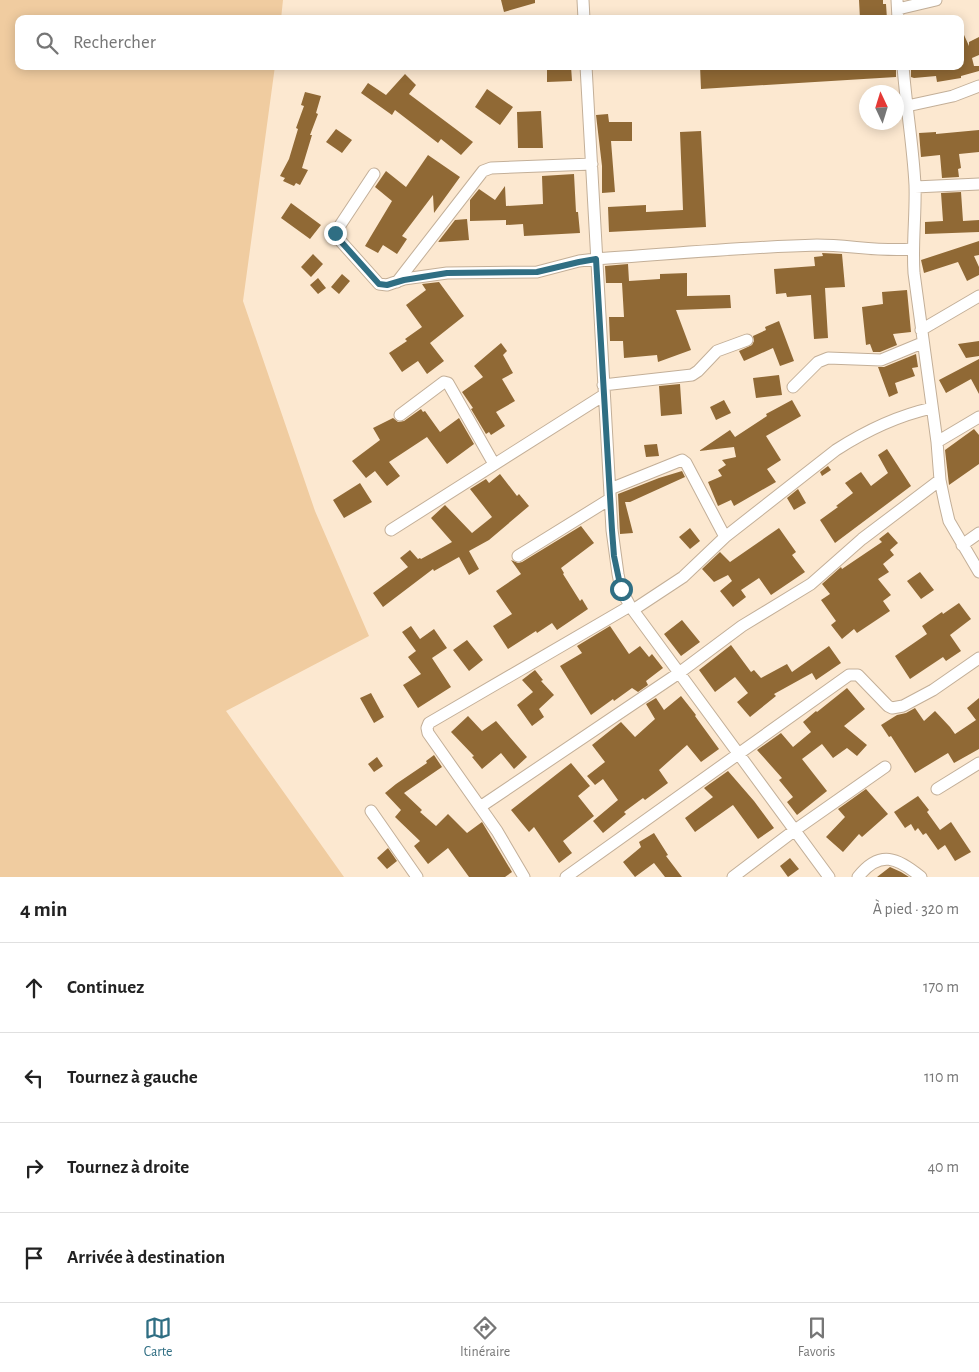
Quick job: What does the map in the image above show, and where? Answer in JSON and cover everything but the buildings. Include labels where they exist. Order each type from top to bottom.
[{"type":"street","points":[[583,0],[584,15]]},
{"type":"street","points":[[898,9],[936,0]]},
{"type":"street","points":[[586,70],[614,556],[621,589],[632,608],[679,674],[829,877]]},
{"type":"street","points":[[902,70],[911,135],[915,187],[912,250],[922,343],[937,442],[940,480],[949,521],[979,572]]},
{"type":"street","points":[[907,106],[953,96],[979,86]]},
{"type":"street","points":[[397,282],[483,171],[491,168],[592,164]]},
{"type":"street","points":[[374,174],[335,233],[379,284],[387,285],[447,273],[537,272],[596,259],[817,245],[912,250]]},
{"type":"street","points":[[915,187],[979,184]]},
{"type":"street","points":[[921,330],[979,296]]},
{"type":"street","points":[[391,530],[604,390],[695,374],[717,352],[747,340]]},
{"type":"street","points":[[793,387],[823,359],[881,360],[922,343]]},
{"type":"street","points":[[400,415],[444,382],[448,383],[494,464]]},
{"type":"street","points":[[524,877],[509,850],[428,732],[429,723],[683,577],[725,537],[836,450],[853,439],[894,418],[932,408]]},
{"type":"street","points":[[937,442],[979,417]]},
{"type":"street","points":[[518,556],[610,494],[682,460],[686,463],[725,537]]},
{"type":"street","points":[[480,807],[679,674],[742,626],[811,584],[862,539],[940,480]]},
{"type":"street","points":[[962,544],[979,533]]},
{"type":"street","points":[[566,877],[849,675],[858,675],[888,706],[897,708],[933,690],[979,658]]},
{"type":"street","points":[[937,789],[979,763]]},
{"type":"street","points":[[733,877],[795,830],[886,767]]},
{"type":"street","points":[[371,811],[417,877]]},
{"type":"street","points":[[858,877],[870,864],[883,859],[892,859],[906,864],[921,877]]},
{"type":"shaded area","points":[[0,0],[283,0],[281,15],[15,15],[15,70],[274,70],[243,301],[315,511],[369,636],[226,711],[344,877],[0,877]]},
{"type":"route","points":[[335,233],[379,284],[382,285],[447,273],[537,272],[596,259],[612,530],[614,556],[621,589]]}]
